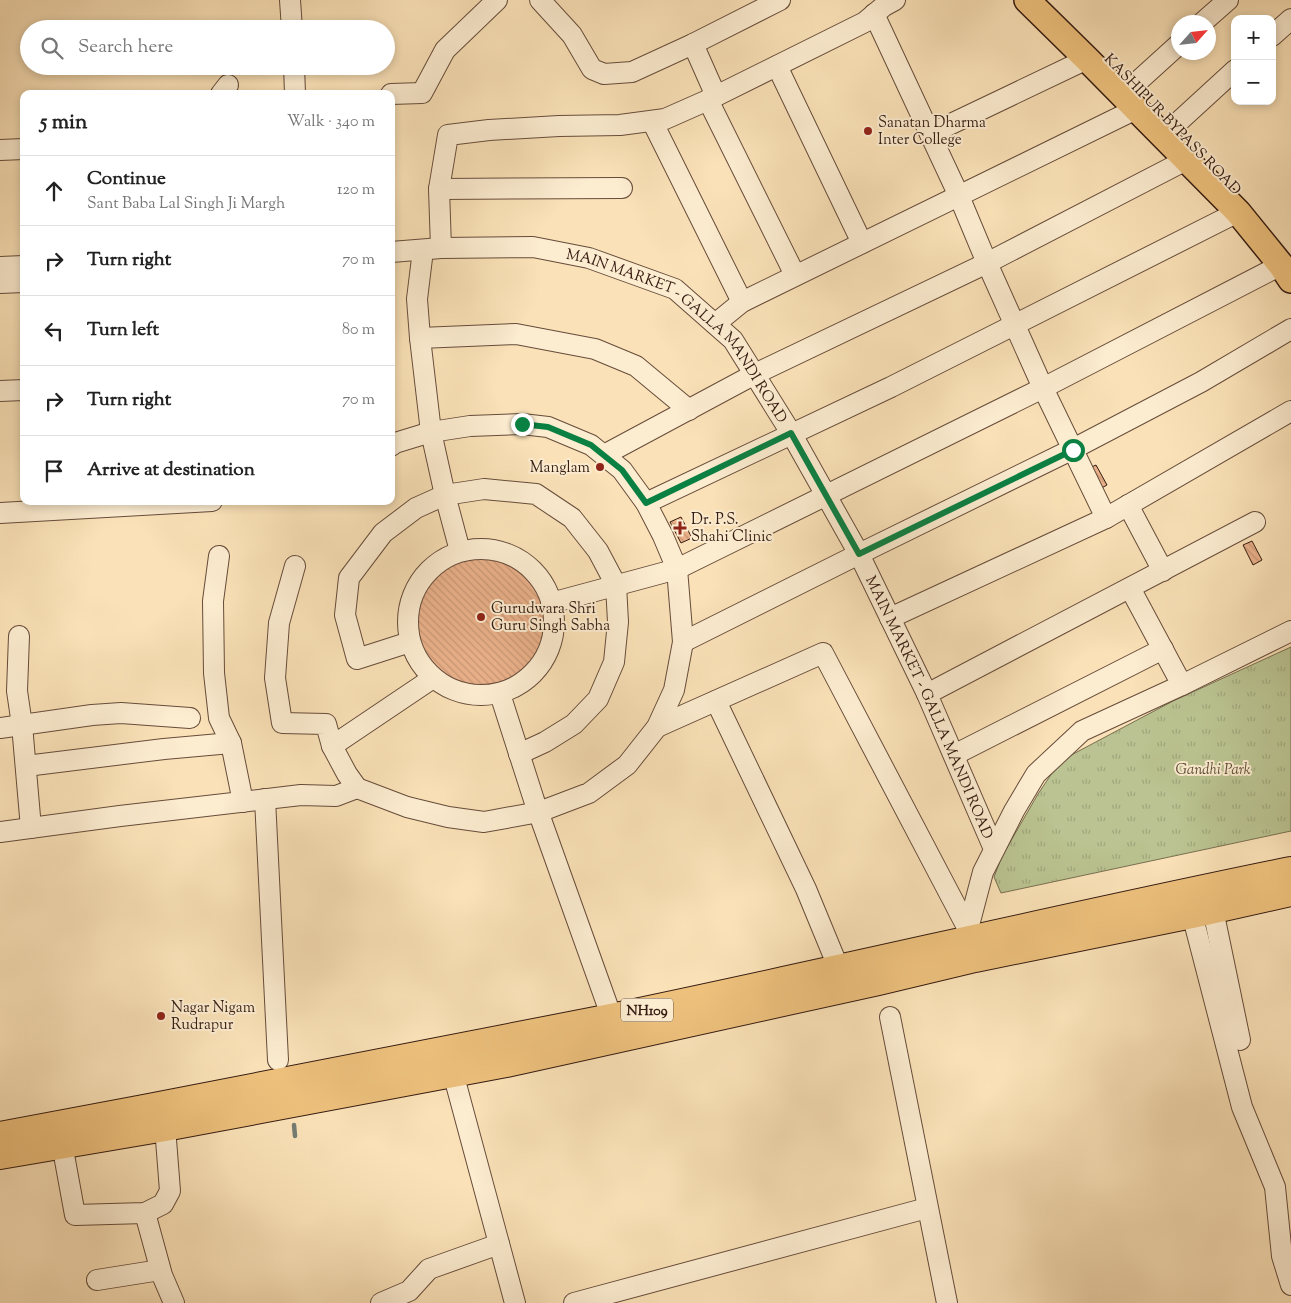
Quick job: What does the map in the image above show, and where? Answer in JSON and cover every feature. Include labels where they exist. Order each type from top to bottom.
[{"type":"highway","name":"NH109","points":[[615,1028],[839,969],[972,942],[1184,893],[1291,871]]},
{"type":"highway","name":"NH109","points":[[0,1155],[62,1144],[164,1117],[615,1028],[878,981],[972,942],[1202,912],[1291,892]]},
{"type":"highway","name":"NH109","points":[[0,1136],[164,1117],[453,1073],[505,1051]]},
{"type":"main road","points":[[1027,0],[1087,59],[1144,105],[1194,156]]},
{"type":"main road","name":"KASHIPUR BYPASS ROAD","points":[[1050,0],[1135,84],[1144,105],[1175,125],[1194,156],[1244,208],[1289,264]]},
{"type":"street","points":[[290,0],[291,20]]},
{"type":"street","points":[[395,94],[422,92],[445,50],[497,0]]},
{"type":"street","points":[[540,0],[572,35],[592,69],[604,74],[632,72],[693,44],[780,0]]},
{"type":"street","points":[[460,551],[431,432],[417,298],[432,249],[448,135],[489,130],[559,126],[620,126],[665,119],[712,98],[865,22],[884,6],[896,0]]},
{"type":"street","points":[[1211,15],[1228,0]]},
{"type":"street","points":[[874,14],[959,196],[1014,325],[1106,518]]},
{"type":"street","points":[[1276,32],[1291,19]]},
{"type":"street","points":[[693,44],[712,98],[795,275]]},
{"type":"street","points":[[1135,84],[1171,51]]},
{"type":"street","points":[[930,134],[1087,59]]},
{"type":"street","points":[[777,66],[862,243]]},
{"type":"street","points":[[1175,125],[1231,74]]},
{"type":"street","points":[[294,75],[295,90]]},
{"type":"street","points":[[715,324],[742,302],[1144,105]]},
{"type":"street","points":[[652,121],[742,302]]},
{"type":"street","points":[[0,150],[20,149]]},
{"type":"street","points":[[604,455],[755,374],[987,262],[1194,156]]},
{"type":"street","points":[[439,189],[622,188]]},
{"type":"street","points":[[646,503],[891,387],[1244,208]]},
{"type":"street","name":"MAIN MARKET - GALLA MANDI ROAD","points":[[395,252],[533,247],[589,258],[675,289],[733,340],[791,433],[859,554],[927,694],[994,849]]},
{"type":"street","points":[[551,602],[677,568],[826,496],[1289,264]]},
{"type":"street","points":[[0,267],[20,266]]},
{"type":"street","points":[[0,283],[20,282]]},
{"type":"street","points":[[683,642],[1073,450],[1201,382],[1291,329]]},
{"type":"street","points":[[420,338],[516,334],[595,349],[636,366],[689,410]]},
{"type":"street","points":[[0,391],[20,390]]},
{"type":"street","points":[[890,618],[1106,518],[1291,411]]},
{"type":"street","points":[[295,566],[279,623],[275,678],[282,724],[326,724],[332,746],[357,788],[407,807],[448,817],[484,822],[539,812],[589,793],[627,765],[657,727],[674,690],[683,642],[677,568],[646,503],[622,470],[604,455],[591,445],[548,427],[522,424],[470,426],[431,432],[395,443]]},
{"type":"street","points":[[410,642],[357,659],[345,615],[349,578],[384,532],[416,508],[445,495],[484,489],[536,494],[572,518],[598,551],[616,585],[618,622],[614,662],[598,699],[574,724],[545,742],[520,754]]},
{"type":"street","points":[[0,513],[141,505]]},
{"type":"street","points":[[1128,505],[1162,571]]},
{"type":"street","points":[[927,694],[1255,522]]},
{"type":"street","points":[[483,548],[506,553],[526,564],[542,581],[551,602],[554,626],[550,648],[538,669],[521,684],[500,694],[475,696],[450,690],[429,675],[414,654],[410,642],[407,630],[409,604],[419,581],[437,562],[460,551],[483,548]]},
{"type":"street","points":[[219,556],[213,601],[214,673],[219,718],[231,743],[243,802]]},
{"type":"street","points":[[1130,588],[1182,685]]},
{"type":"street","points":[[972,942],[984,872],[1014,811],[1036,774],[1082,731],[1182,685],[1291,631]]},
{"type":"street","points":[[19,636],[9,692],[22,725],[31,828]]},
{"type":"street","points":[[954,755],[1163,649]]},
{"type":"street","points":[[657,727],[823,653],[972,942]]},
{"type":"street","points":[[332,746],[433,678]]},
{"type":"street","points":[[500,694],[539,812],[615,1028]]},
{"type":"street","points":[[716,701],[806,889],[839,969]]},
{"type":"street","points":[[0,728],[121,713],[190,718]]},
{"type":"street","points":[[26,766],[164,749],[231,743]]},
{"type":"street","points":[[0,832],[301,795],[336,796],[357,788]]},
{"type":"street","points":[[265,800],[278,1060]]},
{"type":"street","points":[[977,808],[1014,811]]},
{"type":"street","points":[[1202,912],[1240,1040]]},
{"type":"street","points":[[1202,912],[1242,1107],[1275,1187],[1282,1256],[1291,1286]]},
{"type":"street","points":[[890,1017],[946,1303]]},
{"type":"street","points":[[453,1073],[515,1303]]},
{"type":"street","points":[[62,1144],[75,1215],[145,1213],[163,1204],[170,1192],[164,1117]]},
{"type":"street","points":[[574,1303],[927,1208]]},
{"type":"street","points":[[145,1213],[160,1270],[174,1303]]},
{"type":"street","points":[[381,1303],[409,1291],[429,1269],[499,1244]]},
{"type":"street","points":[[97,1280],[160,1270]]},
{"type":"green space","name":"Gandhi Park","points":[[1291,647],[1291,831],[1001,893],[994,877],[1002,856],[1038,794],[1060,761],[1173,701]]},
{"type":"building","points":[[1096,465],[1107,485],[1098,490],[1087,469]]},
{"type":"building","points":[[681,517],[692,538],[681,543],[670,522]]},
{"type":"building","points":[[1252,541],[1262,560],[1253,565],[1243,545]]},
{"type":"building","name":"Gurudwara Shri Guru Singh Sabha","points":[[481,558],[494,559],[506,563],[527,577],[541,598],[545,610],[545,636],[541,648],[527,669],[506,683],[494,687],[481,688],[468,687],[456,683],[435,669],[421,648],[417,636],[416,623],[417,610],[421,598],[435,577],[456,563],[468,559]]},
{"type":"waterway","points":[[294,1125],[295,1136]]},
{"type":"place","name":"Sanatan Dharma Inter College","points":[[868,131]]},
{"type":"place","name":"Manglam","points":[[600,467]]},
{"type":"place","name":"Dr. P.S. Shahi Clinic","points":[[680,528]]},
{"type":"place","name":"Gurudwara Shri Guru Singh Sabha","points":[[481,617]]},
{"type":"place","name":"Nagar Nigam Rudrapur","points":[[161,1016]]},
{"type":"route","points":[[522,424],[548,427],[591,445],[622,470],[646,503],[791,433],[859,554],[1073,450]]}]
